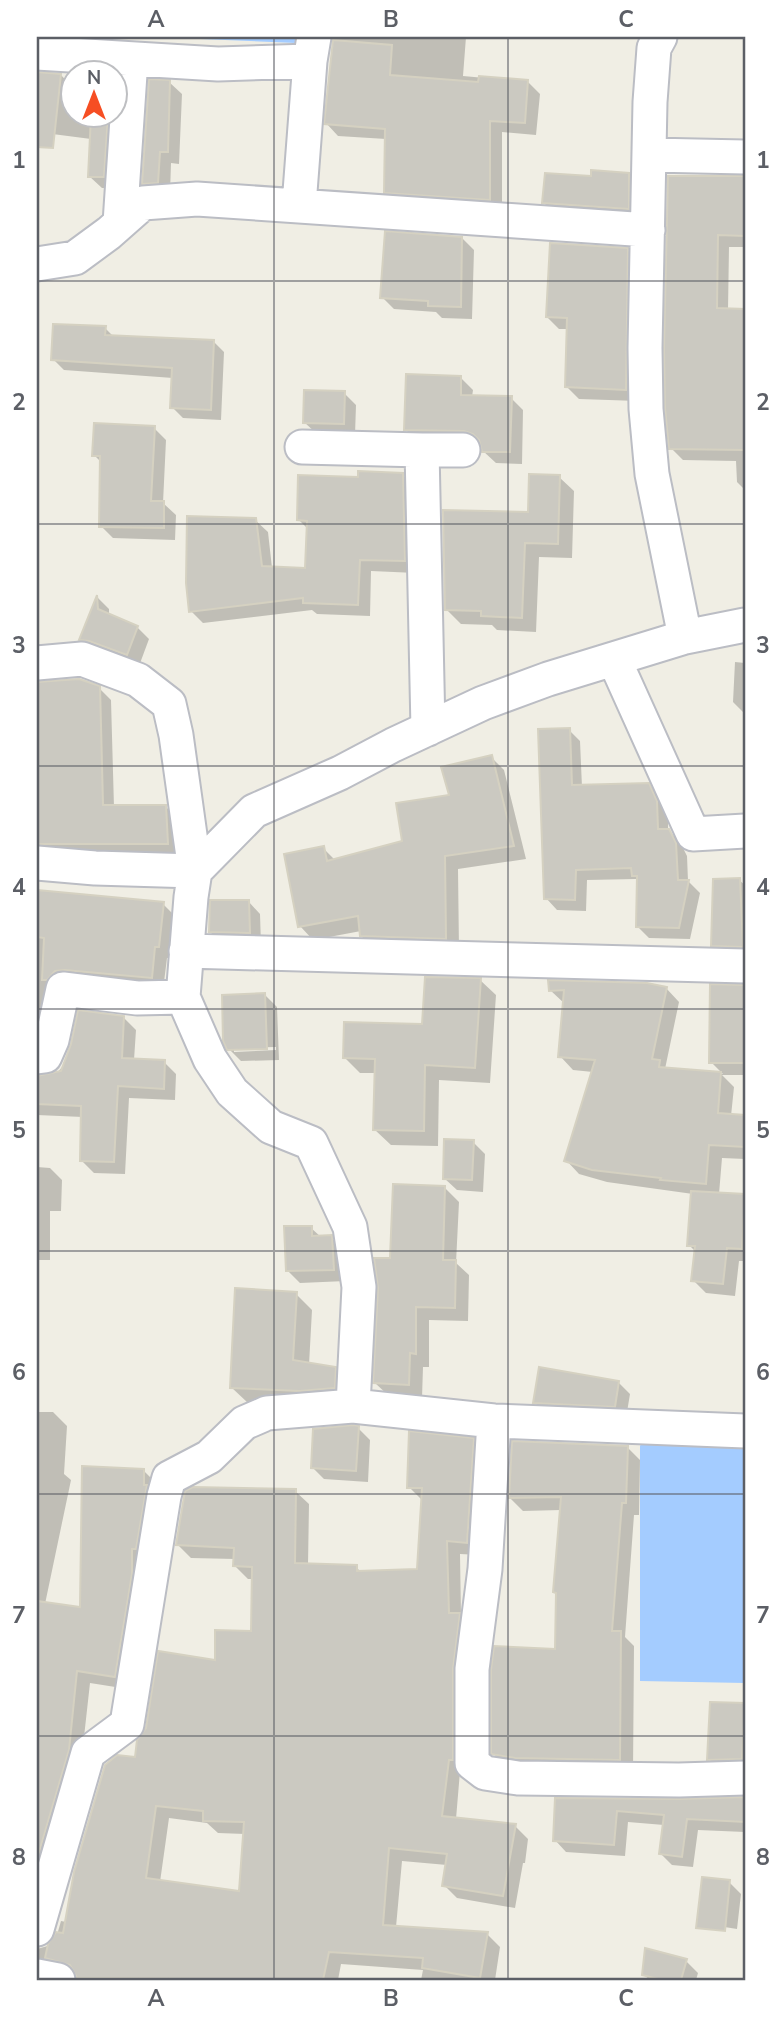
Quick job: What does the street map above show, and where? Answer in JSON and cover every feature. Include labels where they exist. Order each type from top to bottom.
[{"type":"street","points":[[660,37],[654,48],[651,88],[646,409],[652,474],[685,637]]},
{"type":"street","points":[[37,53],[218,64],[312,49],[299,205]]},
{"type":"street","points":[[120,223],[131,59]]},
{"type":"street","points":[[650,155],[745,157]]},
{"type":"street","points":[[37,264],[75,258],[143,203],[197,199],[648,230]]},
{"type":"street","points":[[302,447],[463,450]]},
{"type":"street","points":[[422,450],[428,729]]},
{"type":"street","points":[[37,863],[195,871],[254,811],[340,773],[483,703],[548,679],[685,637],[745,625]]},
{"type":"street","points":[[37,663],[82,659],[138,680],[169,704],[176,735],[195,871],[183,997],[210,1059],[232,1092],[271,1127],[311,1143],[350,1227],[359,1287],[353,1406]]},
{"type":"street","points":[[614,659],[693,834],[745,831]]},
{"type":"street","points":[[186,951],[745,966]]},
{"type":"street","points":[[37,1057],[45,1056],[52,1040],[62,989],[136,998],[183,997]]},
{"type":"street","points":[[37,1929],[88,1753],[127,1724],[169,1478],[209,1457],[244,1423],[267,1413],[353,1406],[494,1421],[745,1430]]},
{"type":"street","points":[[494,1421],[485,1569],[472,1670],[472,1763],[485,1773],[518,1778],[745,1778]]},
{"type":"street","points":[[37,1976],[58,1980]]},
{"type":"water","points":[[151,37],[297,37],[296,43]]},
{"type":"water","points":[[649,1430],[745,1435],[745,1683],[640,1681],[640,1446]]},
{"type":"building","points":[[333,40],[392,45],[390,75],[478,82],[479,76],[528,80],[525,123],[490,121],[490,200],[384,193],[385,129],[324,124]]},
{"type":"building","points":[[37,72],[60,74],[53,148],[37,147]]},
{"type":"building","points":[[149,79],[170,80],[168,152],[160,152],[158,183],[142,184]]},
{"type":"building","points":[[90,130],[107,130],[104,177],[88,177]]},
{"type":"building","points":[[591,170],[629,173],[629,209],[542,203],[545,173],[591,176]]},
{"type":"building","points":[[668,176],[745,176],[745,236],[718,235],[717,308],[745,309],[745,450],[669,449],[664,348]]},
{"type":"building","points":[[385,231],[462,237],[461,307],[428,306],[428,301],[380,298]]},
{"type":"building","points":[[550,243],[628,248],[626,390],[565,387],[567,318],[546,317]]},
{"type":"building","points":[[53,324],[106,326],[105,335],[214,340],[211,410],[170,408],[172,368],[51,360]]},
{"type":"building","points":[[406,374],[461,376],[461,395],[512,396],[510,452],[482,452],[479,440],[464,431],[404,430]]},
{"type":"building","points":[[304,390],[345,391],[344,424],[303,423]]},
{"type":"building","points":[[94,423],[155,426],[151,501],[164,501],[164,528],[99,527],[100,456],[92,456]]},
{"type":"building","points":[[358,471],[403,473],[405,561],[360,560],[358,605],[303,603],[303,598],[189,612],[186,583],[187,516],[256,518],[262,566],[305,568],[307,521],[297,520],[298,475],[358,477]]},
{"type":"building","points":[[529,474],[560,475],[558,544],[525,543],[522,618],[481,616],[481,611],[445,610],[443,510],[528,512]]},
{"type":"building","points":[[97,595],[98,609],[138,626],[127,655],[79,640]]},
{"type":"building","points":[[79,679],[100,686],[103,805],[166,805],[168,844],[37,844],[37,682]]},
{"type":"building","points":[[570,728],[572,785],[649,783],[657,801],[658,829],[669,829],[676,843],[678,880],[689,880],[679,928],[636,927],[637,876],[632,876],[631,868],[576,870],[575,900],[544,899],[538,729]]},
{"type":"building","points":[[492,755],[514,846],[445,856],[446,939],[360,936],[358,916],[298,927],[284,854],[324,846],[327,861],[402,841],[396,803],[449,795],[441,767]]},
{"type":"building","points":[[740,878],[743,947],[711,946],[713,879]]},
{"type":"building","points":[[37,890],[164,902],[152,978],[65,970],[55,971],[47,980],[42,980],[44,938],[37,937]]},
{"type":"building","points":[[210,900],[249,900],[250,933],[209,932]]},
{"type":"building","points":[[425,977],[481,978],[475,1068],[425,1065],[424,1131],[373,1130],[375,1059],[343,1058],[344,1022],[422,1024]]},
{"type":"building","points":[[548,980],[647,983],[667,987],[652,1059],[660,1060],[659,1067],[721,1072],[718,1113],[745,1115],[745,1147],[709,1145],[706,1184],[592,1170],[564,1161],[595,1060],[558,1057],[564,990],[549,991]]},
{"type":"building","points":[[710,984],[745,985],[745,1063],[709,1063]]},
{"type":"building","points":[[265,993],[267,1049],[227,1050],[223,1041],[222,995]]},
{"type":"building","points":[[78,1010],[124,1016],[122,1058],[165,1060],[164,1089],[118,1086],[114,1162],[80,1161],[81,1106],[37,1104],[37,1076],[61,1071],[71,1044]]},
{"type":"building","points":[[444,1139],[474,1140],[472,1180],[443,1179]]},
{"type":"building","points":[[393,1184],[445,1186],[443,1260],[456,1260],[455,1308],[416,1307],[416,1354],[410,1353],[409,1385],[373,1383],[378,1288],[374,1258],[390,1258]]},
{"type":"building","points":[[691,1191],[745,1194],[742,1249],[727,1248],[723,1284],[691,1281],[695,1246],[687,1246]]},
{"type":"building","points":[[284,1226],[312,1226],[312,1236],[332,1235],[334,1270],[286,1271]]},
{"type":"building","points":[[235,1288],[297,1292],[293,1360],[336,1367],[335,1388],[300,1391],[230,1388]]},
{"type":"building","points":[[539,1367],[619,1381],[615,1407],[533,1403]]},
{"type":"building","points":[[359,1426],[356,1471],[311,1468],[313,1429]]},
{"type":"building","points":[[409,1431],[474,1438],[467,1543],[447,1541],[449,1613],[460,1613],[453,1669],[453,1760],[449,1760],[442,1816],[516,1824],[503,1896],[442,1886],[447,1854],[389,1848],[383,1925],[488,1932],[480,1978],[422,1968],[423,1958],[329,1952],[323,1980],[77,1978],[70,1965],[45,1958],[48,1944],[56,1932],[63,1933],[74,1872],[105,1765],[117,1755],[135,1757],[137,1740],[146,1728],[158,1651],[215,1660],[215,1630],[251,1631],[252,1567],[233,1566],[234,1548],[176,1545],[185,1491],[193,1487],[296,1489],[295,1563],[357,1565],[357,1571],[417,1569],[422,1488],[407,1488]],"holes":[[[156,1806],[203,1811],[203,1821],[244,1822],[239,1891],[146,1878]]]},
{"type":"building","points":[[512,1441],[628,1446],[626,1503],[622,1503],[612,1631],[621,1631],[620,1760],[515,1758],[491,1754],[491,1670],[494,1646],[555,1649],[556,1593],[553,1592],[561,1497],[509,1498]]},
{"type":"building","points":[[82,1466],[144,1469],[144,1485],[147,1485],[136,1549],[132,1549],[132,1574],[115,1677],[77,1671],[69,1750],[37,1859],[37,1601],[80,1607]]},
{"type":"building","points":[[710,1702],[745,1703],[742,1759],[707,1760]]},
{"type":"building","points":[[745,1797],[745,1822],[687,1819],[682,1857],[659,1854],[664,1815],[617,1811],[614,1845],[553,1841],[555,1798]]},
{"type":"building","points":[[702,1877],[730,1880],[725,1931],[696,1928]]},
{"type":"building","points":[[645,1948],[687,1959],[681,1980],[662,1980],[642,1975]]}]
